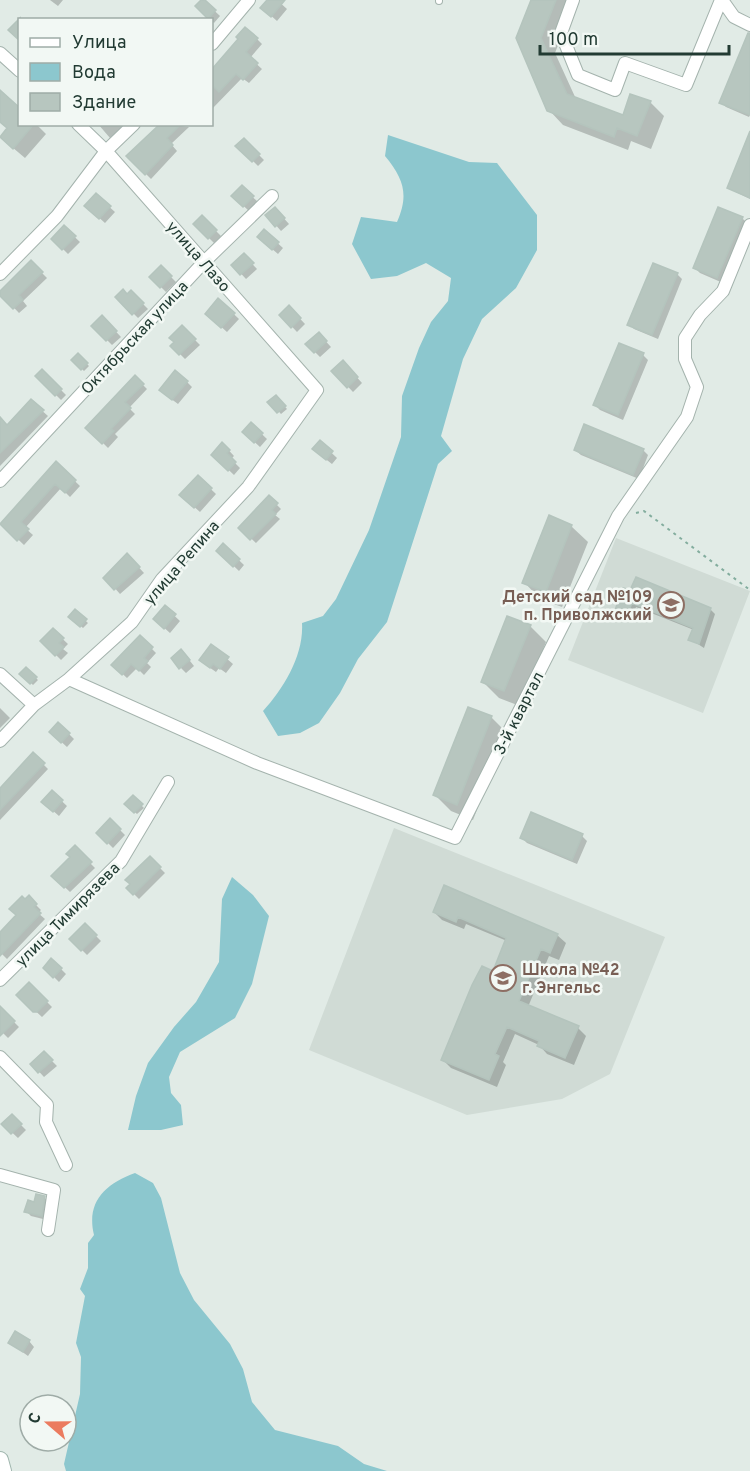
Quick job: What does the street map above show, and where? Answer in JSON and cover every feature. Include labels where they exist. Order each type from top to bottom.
[{"type":"street","points":[[213,44],[249,0]]},
{"type":"street","points":[[573,0],[561,33],[578,75],[615,90],[626,63],[686,85],[722,0]]},
{"type":"street","points":[[722,0],[734,17],[750,25]]},
{"type":"street","points":[[0,53],[18,69]]},
{"type":"street","name":"улица Лазо","points":[[80,126],[106,151],[317,390]]},
{"type":"street","points":[[0,274],[57,216],[106,151],[132,126]]},
{"type":"street","name":"Октябрьская улица","points":[[0,481],[204,262],[272,196]]},
{"type":"street","name":"3-й квартал","points":[[69,679],[257,763],[455,838],[618,516],[687,417],[697,387],[685,359],[685,338],[700,315],[723,291],[750,225]]},
{"type":"street","name":"улица Репина","points":[[0,741],[34,705],[69,679],[132,622],[162,579],[248,488],[317,390]]},
{"type":"street","points":[[0,674],[34,705]]},
{"type":"street","name":"улица Тимирязева","points":[[0,980],[121,861],[168,782]]},
{"type":"street","points":[[0,1057],[47,1105],[46,1122],[66,1165]]},
{"type":"street","points":[[0,1175],[54,1190],[48,1230]]},
{"type":"street","points":[[0,1460],[3,1471]]},
{"type":"path","points":[[618,516],[644,511],[750,590]]},
{"type":"shaded area","points":[[616,538],[750,591],[703,713],[568,660]]},
{"type":"shaded area","points":[[394,828],[665,937],[610,1074],[562,1099],[467,1115],[309,1050]]},
{"type":"water","points":[[388,135],[469,162],[497,163],[537,215],[537,250],[516,288],[482,319],[463,359],[441,436],[452,451],[438,464],[387,622],[358,659],[340,693],[319,723],[300,733],[278,736],[263,711],[285,681],[296,659],[302,635],[302,623],[323,616],[336,599],[369,530],[401,437],[402,396],[431,322],[448,301],[451,278],[426,263],[397,276],[371,279],[352,244],[361,217],[397,222],[401,212],[403,188],[397,172],[385,156]]},
{"type":"water","points":[[232,877],[253,895],[269,916],[252,984],[235,1018],[180,1052],[169,1077],[171,1093],[181,1105],[183,1125],[161,1130],[128,1130],[136,1096],[148,1063],[174,1027],[196,1002],[219,962],[222,899]]},
{"type":"water","points":[[135,1173],[153,1183],[161,1198],[180,1273],[194,1300],[230,1344],[243,1369],[252,1402],[275,1430],[338,1446],[364,1464],[387,1471],[66,1471],[64,1464],[67,1453],[78,1453],[81,1357],[76,1343],[85,1296],[80,1289],[88,1268],[88,1243],[94,1235],[93,1213],[100,1196],[124,1177]]},
{"type":"building","points":[[201,0],[205,0],[216,10],[207,18],[195,6]]},
{"type":"building","points":[[267,0],[285,0],[271,17],[260,8]]},
{"type":"building","points":[[531,0],[556,0],[541,38],[567,94],[623,115],[630,94],[651,101],[637,136],[617,128],[614,137],[547,111],[516,38]]},
{"type":"building","points":[[18,20],[18,39],[8,30]]},
{"type":"building","points":[[245,27],[258,38],[246,52],[258,63],[243,80],[236,74],[219,92],[213,86],[213,68],[238,39],[236,37]]},
{"type":"building","points":[[748,33],[750,33],[750,115],[719,103]]},
{"type":"building","points":[[0,90],[18,106],[18,126],[32,126],[13,149],[0,137],[7,128],[0,122]]},
{"type":"building","points":[[158,126],[179,126],[167,138],[173,145],[145,175],[126,156]]},
{"type":"building","points":[[750,131],[750,198],[727,188]]},
{"type":"building","points":[[244,138],[260,154],[252,162],[235,146]]},
{"type":"building","points":[[242,185],[254,196],[243,207],[231,196]]},
{"type":"building","points":[[96,193],[111,206],[99,219],[84,206]]},
{"type":"building","points":[[275,207],[285,218],[275,227],[265,215]]},
{"type":"building","points":[[718,207],[743,217],[717,278],[693,268]]},
{"type":"building","points":[[202,215],[217,230],[208,239],[193,224]]},
{"type":"building","points":[[64,225],[76,236],[62,250],[51,239]]},
{"type":"building","points":[[264,229],[279,242],[272,250],[257,237]]},
{"type":"building","points":[[244,253],[254,263],[240,275],[231,265]]},
{"type":"building","points":[[31,260],[43,272],[19,295],[23,300],[13,309],[0,296],[0,291]]},
{"type":"building","points":[[653,263],[678,273],[652,335],[627,325]]},
{"type":"building","points":[[161,265],[172,276],[160,288],[149,277]]},
{"type":"building","points":[[123,289],[127,294],[131,290],[144,303],[132,315],[115,297]]},
{"type":"building","points":[[218,298],[235,313],[221,328],[205,314]]},
{"type":"building","points":[[289,305],[301,318],[291,328],[279,315]]},
{"type":"building","points":[[102,315],[117,331],[106,341],[91,326]]},
{"type":"building","points":[[182,325],[196,339],[179,355],[170,346],[174,342],[169,338]]},
{"type":"building","points":[[319,332],[327,341],[314,353],[305,344]]},
{"type":"building","points":[[619,343],[644,353],[618,415],[593,405]]},
{"type":"building","points":[[78,353],[88,363],[81,370],[71,360]]},
{"type":"building","points":[[343,360],[358,377],[347,388],[331,371]]},
{"type":"building","points":[[42,369],[62,389],[55,396],[35,376]]},
{"type":"building","points":[[175,370],[188,381],[172,400],[159,390]]},
{"type":"building","points":[[135,375],[144,384],[125,402],[131,408],[111,429],[114,431],[102,444],[85,428]]},
{"type":"building","points":[[276,395],[286,406],[277,413],[267,402]]},
{"type":"building","points":[[31,399],[44,410],[0,453],[0,417],[7,425]]},
{"type":"building","points":[[251,422],[263,433],[254,443],[242,432]]},
{"type":"building","points":[[584,424],[644,449],[633,475],[574,450]]},
{"type":"building","points":[[320,440],[333,451],[326,460],[312,449]]},
{"type":"building","points":[[222,442],[230,450],[227,453],[236,462],[228,471],[211,455]]},
{"type":"building","points":[[56,461],[76,480],[65,493],[55,484],[21,522],[29,529],[17,541],[0,524]]},
{"type":"building","points":[[198,475],[212,488],[194,508],[179,495]]},
{"type":"building","points":[[269,495],[278,503],[272,510],[276,514],[250,540],[238,528]]},
{"type":"building","points":[[549,515],[572,525],[546,592],[522,583]]},
{"type":"building","points":[[223,543],[240,559],[233,567],[216,551]]},
{"type":"building","points":[[127,553],[140,567],[114,590],[103,578]]},
{"type":"building","name":"Детский сад №109 п. Приволжский","points":[[636,577],[711,608],[699,644],[688,640],[693,628],[632,603],[627,615],[615,610],[623,588],[630,590]]},
{"type":"building","points":[[165,605],[176,614],[164,629],[153,619]]},
{"type":"building","points":[[75,609],[87,619],[80,627],[68,617]]},
{"type":"building","points":[[507,616],[531,625],[504,691],[481,682]]},
{"type":"building","points":[[53,628],[64,638],[59,643],[64,647],[55,656],[40,641]]},
{"type":"building","points":[[140,635],[153,647],[144,658],[148,661],[139,671],[131,664],[122,675],[111,665]]},
{"type":"building","points":[[211,644],[229,657],[220,669],[213,664],[210,668],[199,660]]},
{"type":"building","points":[[181,649],[190,660],[179,669],[171,658]]},
{"type":"building","points":[[26,667],[37,677],[30,684],[19,674]]},
{"type":"building","points":[[468,707],[492,716],[457,805],[433,795]]},
{"type":"building","points":[[58,722],[70,733],[61,743],[49,732]]},
{"type":"building","points":[[33,752],[45,763],[0,810],[0,788]]},
{"type":"building","points":[[52,790],[63,800],[53,812],[41,802]]},
{"type":"building","points":[[133,795],[143,804],[134,813],[124,804]]},
{"type":"building","points":[[531,812],[583,834],[572,860],[520,838]]},
{"type":"building","points":[[110,818],[121,829],[107,844],[96,833]]},
{"type":"building","points":[[75,845],[92,862],[64,888],[51,876],[70,857],[66,854]]},
{"type":"building","points":[[150,856],[161,867],[133,895],[126,888],[130,884],[125,880]]},
{"type":"building","name":"Школа №42 г. Энгельс","points":[[444,885],[558,934],[550,953],[541,949],[519,1001],[579,1026],[565,1058],[537,1046],[539,1041],[507,1027],[495,1054],[499,1056],[489,1080],[441,1060],[482,966],[493,971],[506,938],[458,917],[456,922],[433,912]]},
{"type":"building","points":[[29,895],[37,904],[34,907],[41,913],[0,956],[0,932],[16,915],[9,909],[22,896],[25,899]]},
{"type":"building","points":[[85,923],[97,935],[81,951],[69,939]]},
{"type":"building","points":[[51,958],[62,968],[53,978],[43,968]]},
{"type":"building","points":[[29,982],[48,1001],[37,1012],[33,1012],[16,995]]},
{"type":"building","points":[[0,1006],[15,1021],[0,1036]]},
{"type":"building","points":[[44,1051],[53,1060],[38,1073],[30,1064]]},
{"type":"building","points":[[12,1114],[22,1124],[11,1134],[1,1124]]},
{"type":"building","points":[[36,1194],[45,1196],[42,1216],[24,1212],[28,1200],[34,1202]]},
{"type":"building","points":[[15,1331],[30,1340],[23,1352],[8,1343]]},
{"type":"place","name":"Детский сад №109 п. Приволжский","points":[[671,605]]},
{"type":"place","name":"Школа №42 г. Энгельс","points":[[503,978]]}]
